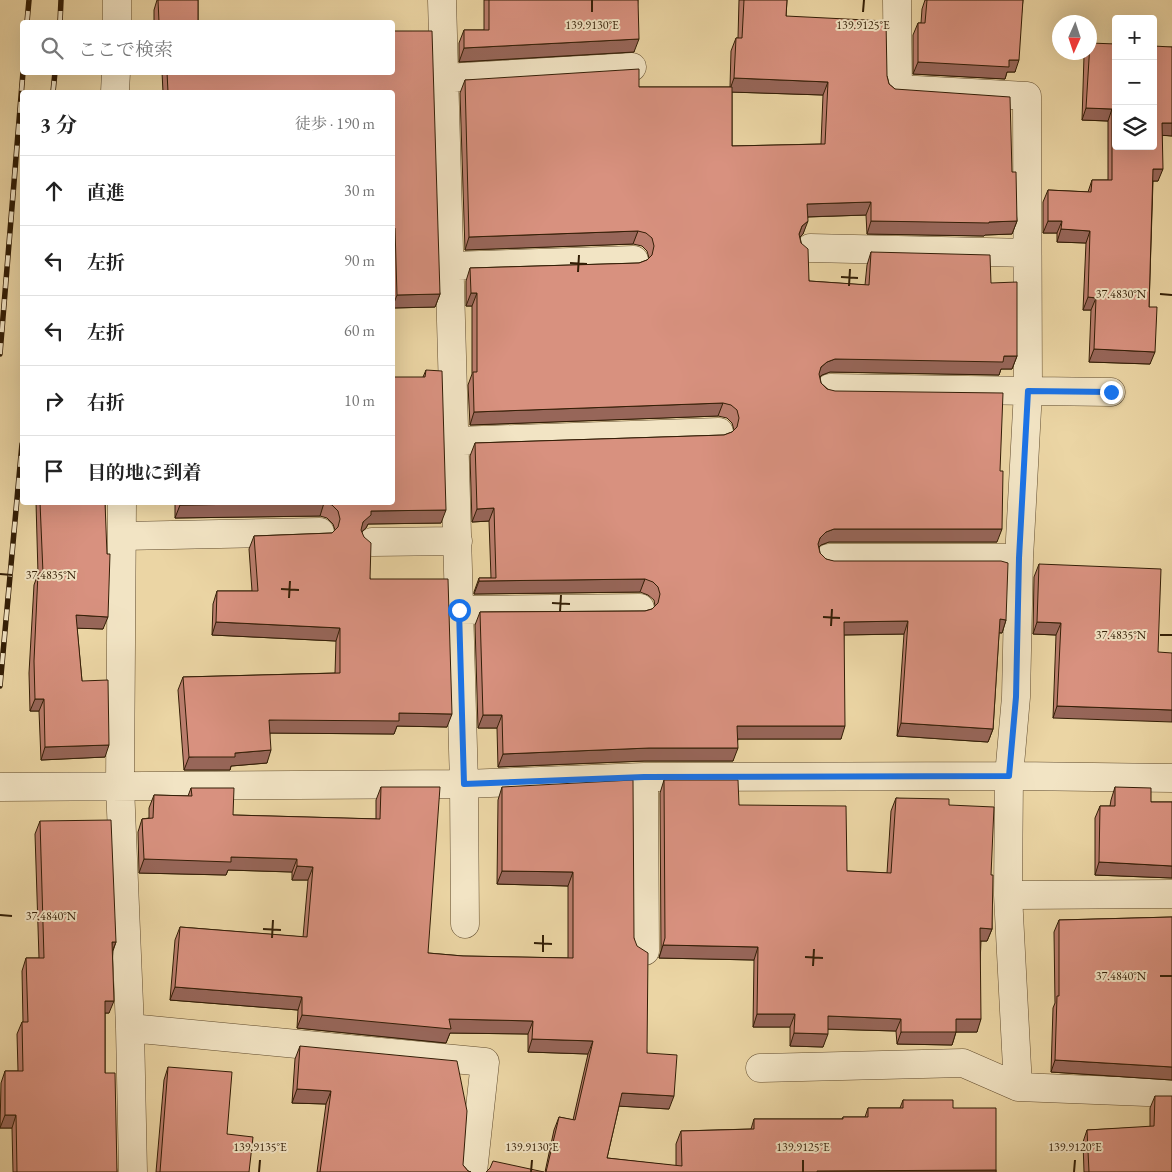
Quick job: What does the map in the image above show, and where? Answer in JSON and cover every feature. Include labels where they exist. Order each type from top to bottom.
[{"type":"street","points":[[117,0],[117,20]]},
{"type":"street","points":[[442,0],[458,542],[464,784],[465,924]]},
{"type":"street","points":[[897,0],[898,89],[1027,96],[1028,391],[1019,558],[1016,697],[1009,776],[1008,896],[1018,1087]]},
{"type":"street","points":[[445,78],[632,67]]},
{"type":"street","points":[[115,90],[116,75]]},
{"type":"street","points":[[810,248],[1027,253]]},
{"type":"street","points":[[450,266],[634,260]]},
{"type":"street","points":[[830,388],[1111,392]]},
{"type":"street","points":[[455,441],[719,432]]},
{"type":"street","points":[[122,505],[120,786],[130,1028],[132,1172]]},
{"type":"street","points":[[123,536],[320,532]]},
{"type":"street","points":[[372,542],[458,542]]},
{"type":"street","points":[[829,558],[1019,558]]},
{"type":"street","points":[[459,610],[640,608]]},
{"type":"street","points":[[0,787],[464,784],[644,777],[1009,776],[1172,778]]},
{"type":"street","points":[[644,777],[645,951]]},
{"type":"street","points":[[1008,896],[1172,894]]},
{"type":"street","points":[[130,1028],[485,1062],[473,1172]]},
{"type":"street","points":[[760,1068],[963,1063],[1018,1087],[1172,1093]]},
{"type":"building","points":[[158,0],[198,0],[198,20],[159,20]]},
{"type":"building","points":[[489,0],[638,0],[639,39],[464,48],[464,30],[489,30]]},
{"type":"building","points":[[744,0],[787,0],[786,16],[886,21],[887,76],[889,84],[895,89],[1010,97],[1012,172],[1016,172],[1017,221],[989,223],[871,221],[871,202],[807,204],[808,221],[802,226],[799,234],[801,243],[808,249],[809,281],[869,285],[871,252],[990,255],[991,283],[1017,282],[1017,356],[1004,356],[1003,362],[835,359],[821,367],[819,374],[821,383],[827,389],[835,391],[1003,393],[1000,471],[1003,471],[1002,529],[834,529],[826,532],[820,538],[818,544],[820,553],[826,559],[834,561],[1001,561],[1008,563],[1006,620],[1000,619],[993,729],[901,723],[908,621],[844,622],[845,726],[737,726],[738,748],[649,748],[503,754],[502,715],[483,715],[480,612],[645,611],[652,609],[658,603],[660,594],[658,587],[653,582],[645,579],[479,581],[479,578],[496,578],[494,508],[477,509],[475,443],[724,435],[732,432],[737,427],[739,418],[737,410],[731,405],[723,403],[474,412],[473,372],[477,372],[477,293],[471,293],[470,268],[639,263],[647,260],[652,255],[654,246],[652,238],[646,233],[638,231],[469,237],[465,80],[639,69],[639,87],[732,87],[732,146],[825,144],[828,82],[734,78],[736,38],[742,38]]},
{"type":"building","points":[[927,0],[1023,0],[1019,60],[1009,60],[1009,67],[918,62],[918,23],[925,23]]},
{"type":"building","points":[[395,31],[432,31],[440,294],[397,295],[395,90],[168,90],[167,75],[395,75]]},
{"type":"building","points":[[1097,43],[1112,44],[1112,109],[1086,108],[1089,60],[1097,60]]},
{"type":"building","points":[[1157,46],[1172,47],[1172,123],[1162,123],[1163,169],[1153,169],[1149,307],[1157,307],[1155,352],[1094,349],[1096,298],[1088,297],[1090,231],[1061,229],[1062,221],[1048,221],[1048,190],[1091,192],[1092,180],[1112,180],[1112,150],[1157,150]]},
{"type":"building","points":[[426,370],[442,371],[446,510],[371,511],[371,515],[363,522],[361,530],[364,537],[371,543],[370,579],[448,579],[452,714],[399,713],[399,721],[269,720],[271,750],[235,753],[235,757],[189,757],[183,677],[340,673],[340,628],[216,622],[217,591],[258,591],[254,536],[332,533],[338,527],[340,519],[338,511],[332,505],[395,505],[395,377],[425,377]]},
{"type":"building","points":[[40,505],[105,505],[107,554],[110,554],[108,617],[76,615],[82,681],[108,680],[109,745],[45,747],[44,699],[35,699],[34,661],[38,573],[43,573]]},
{"type":"building","points":[[1039,564],[1161,569],[1158,652],[1172,653],[1172,710],[1057,706],[1061,623],[1037,622]]},
{"type":"building","points":[[633,780],[634,938],[637,946],[648,953],[647,1053],[677,1055],[674,1096],[622,1093],[607,1158],[682,1166],[681,1131],[754,1129],[754,1119],[843,1119],[843,1117],[868,1117],[868,1108],[903,1108],[903,1100],[953,1100],[953,1108],[996,1108],[996,1170],[546,1172],[559,1117],[575,1120],[593,1041],[532,1039],[533,1021],[449,1019],[451,1029],[302,1015],[302,997],[175,987],[180,927],[307,937],[313,867],[297,866],[297,859],[231,857],[231,862],[144,859],[142,819],[153,818],[154,795],[192,796],[191,788],[234,788],[233,815],[380,819],[381,787],[440,787],[428,953],[463,956],[573,958],[573,872],[502,871],[502,787]]},
{"type":"building","points":[[664,780],[738,780],[739,805],[846,806],[847,871],[891,873],[896,798],[949,799],[949,805],[994,807],[991,875],[993,875],[992,929],[980,928],[981,1019],[956,1019],[956,1032],[901,1032],[901,1019],[828,1016],[828,1034],[794,1033],[795,1014],[757,1014],[758,947],[663,945],[665,938]]},
{"type":"building","points":[[1115,787],[1151,788],[1151,802],[1172,802],[1172,866],[1099,862],[1100,806],[1115,806]]},
{"type":"building","points":[[111,820],[116,942],[112,942],[114,1001],[105,1001],[105,1073],[115,1073],[117,1172],[17,1172],[16,1115],[5,1115],[5,1071],[23,1071],[22,1022],[28,1022],[26,958],[44,958],[40,821]]},
{"type":"building","points":[[1172,917],[1172,1067],[1055,1060],[1057,996],[1059,996],[1059,920]]},
{"type":"building","points":[[300,1046],[457,1061],[467,1111],[463,1165],[471,1172],[320,1172],[331,1091],[297,1089]]},
{"type":"building","points":[[168,1067],[232,1072],[227,1134],[253,1137],[249,1172],[160,1172]]},
{"type":"building","points":[[1155,1096],[1172,1096],[1172,1172],[1089,1172],[1087,1130],[1154,1126]]},
{"type":"building","points":[[493,1161],[544,1172],[486,1172]]},
{"type":"railway","points":[[27,20],[29,0]]},
{"type":"railway","points":[[60,20],[61,0]]},
{"type":"railway","points":[[22,90],[23,75]]},
{"type":"railway","points":[[53,90],[55,75]]},
{"type":"railway","points":[[0,354],[20,109]]},
{"type":"railway","points":[[0,686],[20,466]]},
{"type":"route","points":[[459,610],[464,784],[644,777],[1009,776],[1016,697],[1019,558],[1028,391],[1111,392]]}]
